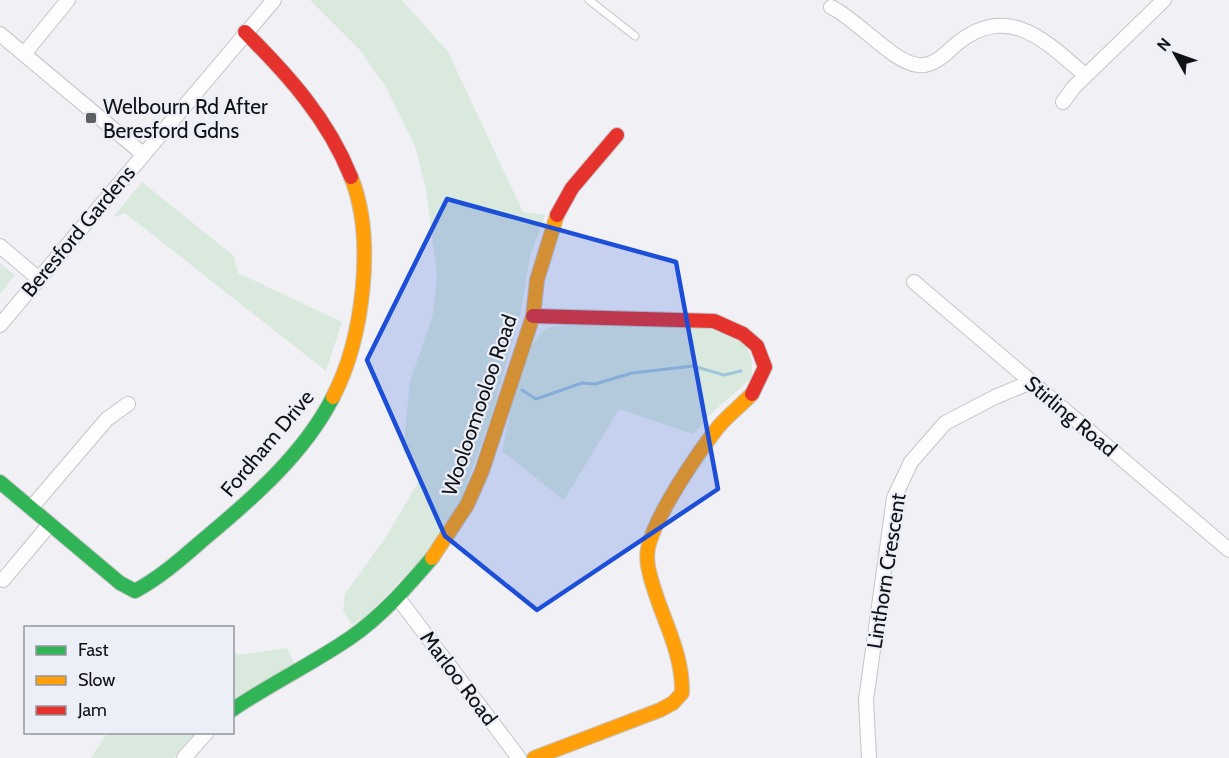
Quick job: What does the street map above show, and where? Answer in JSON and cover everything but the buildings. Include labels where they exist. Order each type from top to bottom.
[{"type":"street","points":[[24,54],[68,0]]},
{"type":"street","name":"Beresford Gardens","points":[[0,325],[274,0]]},
{"type":"street","points":[[1062,102],[1164,0]]},
{"type":"street","points":[[831,7],[846,14],[864,31],[900,57],[916,65],[929,64],[945,55],[963,38],[981,29],[1003,27],[1030,30],[1046,40],[1086,76]]},
{"type":"street","name":"Fordham Drive","points":[[0,482],[126,588],[135,591],[144,588],[248,503],[315,425],[333,398],[360,320],[364,239],[354,183],[344,158],[316,115],[291,81],[246,32]]},
{"type":"street","points":[[0,34],[143,154]]},
{"type":"street","name":"Wooloomooloo Road","points":[[234,709],[264,688],[350,638],[398,598],[435,554],[467,505],[482,471],[533,316],[537,280],[555,218],[572,188],[617,135]]},
{"type":"street","points":[[0,246],[39,279]]},
{"type":"street","name":"Stirling Road","points":[[914,282],[1229,550]]},
{"type":"street","points":[[533,316],[714,321],[743,334],[757,346],[765,366],[755,393],[727,417],[707,442],[648,547],[649,572],[683,664],[682,693],[673,703],[660,710],[534,758]]},
{"type":"street","name":"Linthorn Crescent","points":[[870,758],[866,700],[894,498],[911,462],[945,423],[995,397],[1031,382]]},
{"type":"street","points":[[31,508],[107,419],[128,404]]},
{"type":"street","points":[[3,580],[50,524]]},
{"type":"street","name":"Marloo Road","points":[[398,598],[519,758]]},
{"type":"street","points":[[184,758],[205,734]]},
{"type":"lane","points":[[589,0],[635,36]]},
{"type":"highlighted area","points":[[447,199],[676,262],[718,489],[537,610],[445,536],[367,360]]},
{"type":"green space","points":[[310,0],[402,0],[448,52],[523,212],[545,215],[530,256],[521,311],[491,417],[459,505],[431,549],[368,614],[352,625],[343,611],[345,594],[384,540],[419,481],[403,450],[410,382],[433,314],[437,276],[426,189],[415,146],[387,89],[360,50]]},
{"type":"green space","points":[[142,182],[234,256],[238,273],[342,322],[326,371],[125,213],[113,217]]},
{"type":"green space","points":[[0,263],[15,275],[0,294]]},
{"type":"green space","points":[[566,325],[706,326],[745,344],[752,360],[752,378],[715,410],[693,434],[619,409],[564,500],[502,451],[517,384],[530,349],[538,336],[548,328]]},
{"type":"green space","points":[[287,648],[295,665],[234,702],[234,652],[239,655]]},
{"type":"green space","points":[[107,734],[196,734],[174,758],[91,758]]},
{"type":"waterway","points":[[522,390],[536,399],[582,383],[595,384],[632,373],[693,366],[724,375],[741,371]]},
{"type":"traffic: fast","points":[[0,482],[120,583],[135,591],[171,567],[258,492],[307,438],[333,397]]},
{"type":"traffic: fast","points":[[234,709],[362,629],[394,601],[432,558]]},
{"type":"traffic: slow","points":[[333,397],[352,347],[363,288],[363,229],[359,202],[351,177]]},
{"type":"traffic: slow","points":[[432,558],[467,505],[482,471],[533,316],[537,280],[557,215]]},
{"type":"traffic: slow","points":[[534,758],[660,710],[673,703],[682,693],[679,662],[649,571],[648,548],[661,515],[690,467],[719,426],[752,394]]},
{"type":"traffic: jam","points":[[245,32],[306,99],[331,136],[351,177]]},
{"type":"traffic: jam","points":[[557,215],[572,188],[617,135]]},
{"type":"traffic: jam","points":[[533,316],[714,321],[743,334],[757,346],[765,367],[752,394]]},
{"type":"place","name":"Welbourn Rd After Beresford Gdns","points":[[91,118]]}]
